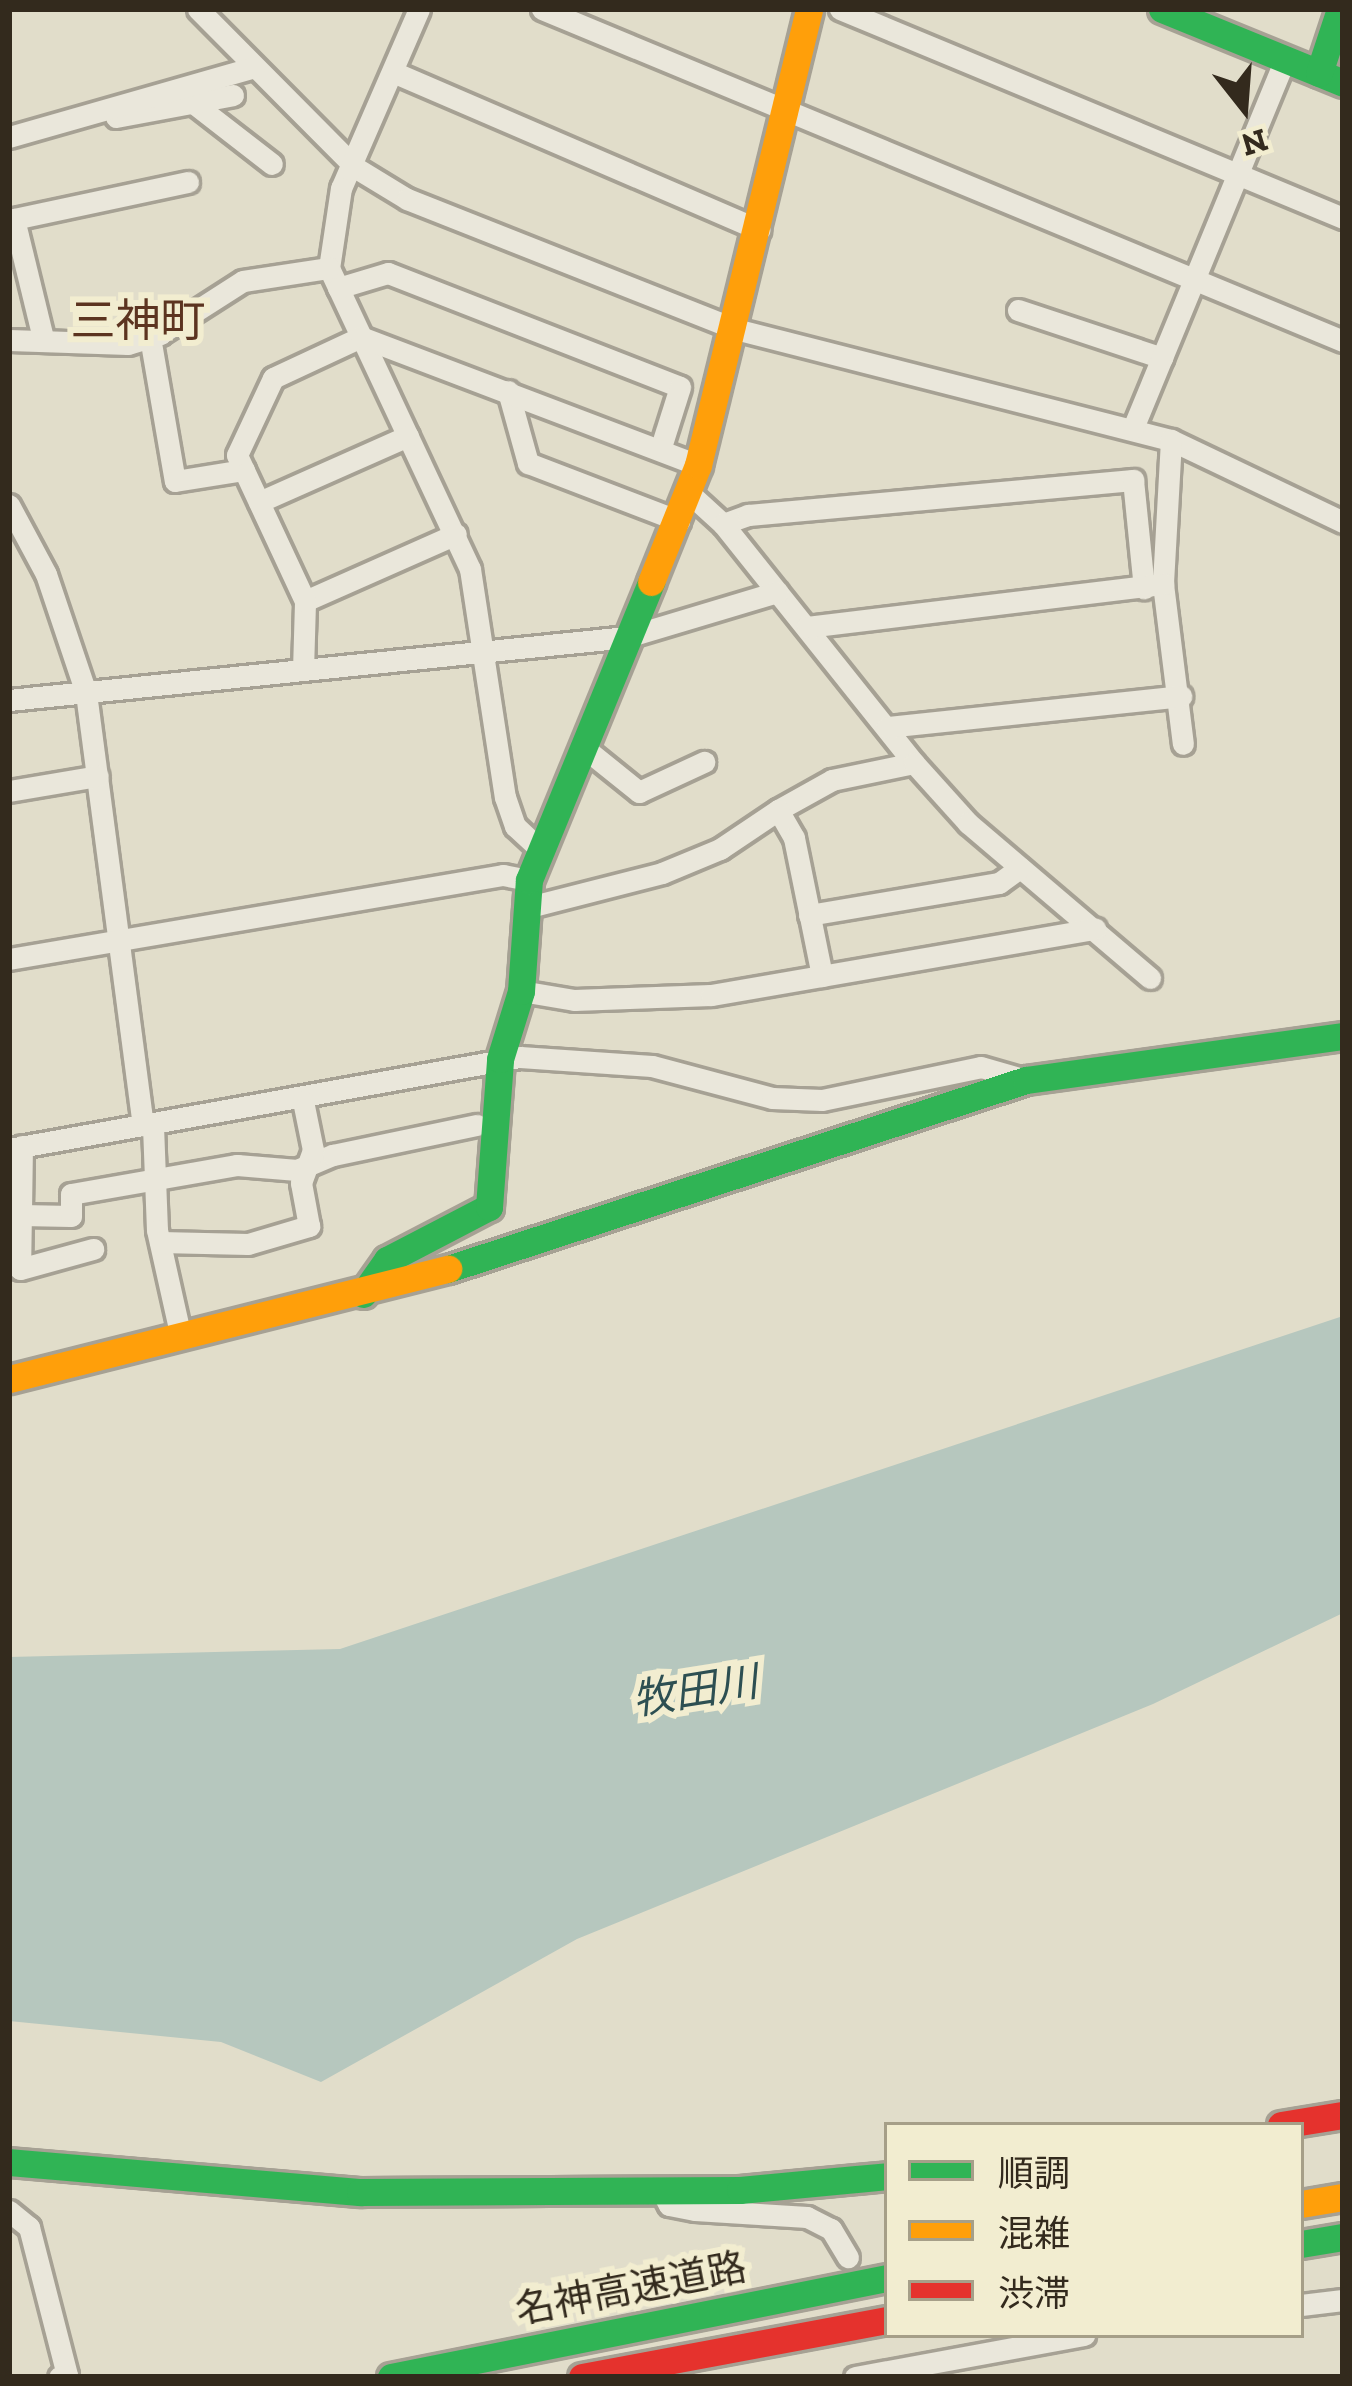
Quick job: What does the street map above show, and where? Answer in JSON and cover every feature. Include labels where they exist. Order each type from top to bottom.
[{"type":"main road","points":[[363,1294],[387,1260],[489,1207],[500,1059],[521,991],[531,893],[583,747],[698,465],[759,230],[809,9]]},
{"type":"main road","points":[[1162,9],[1331,78],[1340,9]]},
{"type":"main road","points":[[9,1379],[180,1333],[363,1294],[1026,1080],[1343,1036]]},
{"type":"main road","points":[[1297,2122],[1343,2114]]},
{"type":"main road","points":[[9,2162],[360,2192],[661,2190],[884,2176]]},
{"type":"main road","points":[[1304,2204],[1343,2197]]},
{"type":"main road","points":[[1304,2244],[1343,2237]]},
{"type":"main road","name":"名神高速道路","points":[[391,2377],[884,2279]]},
{"type":"main road","name":"名神高速道路","points":[[582,2377],[884,2330]]},
{"type":"street","points":[[198,9],[356,168],[407,199],[735,328],[1171,440],[1343,522]]},
{"type":"street","points":[[418,9],[356,168],[341,188],[333,278],[470,569],[505,797],[514,826],[543,852]]},
{"type":"street","points":[[542,9],[1343,340]]},
{"type":"street","points":[[840,9],[1343,218]]},
{"type":"street","points":[[1132,428],[1285,60]]},
{"type":"street","points":[[9,136],[254,67]]},
{"type":"street","points":[[393,72],[759,230]]},
{"type":"street","points":[[102,110],[117,117],[233,95]]},
{"type":"street","points":[[192,102],[272,164]]},
{"type":"street","points":[[43,338],[12,220],[188,182]]},
{"type":"street","points":[[9,340],[128,344],[150,337],[243,280],[388,273],[680,387],[661,447]]},
{"type":"street","points":[[1018,310],[1162,358]]},
{"type":"street","points":[[150,337],[175,481],[244,470]]},
{"type":"street","points":[[303,670],[304,601],[237,455],[273,378],[361,337],[661,447],[698,465]]},
{"type":"street","points":[[508,391],[528,463],[679,521]]},
{"type":"street","points":[[259,502],[408,436]]},
{"type":"street","points":[[1153,586],[1171,440]]},
{"type":"street","points":[[723,524],[748,515],[1133,480],[1181,696],[1183,744]]},
{"type":"street","points":[[688,494],[723,524],[914,764],[1020,868],[1150,978]]},
{"type":"street","points":[[9,505],[46,574],[86,693],[156,1178],[160,1242],[180,1333]]},
{"type":"street","points":[[304,601],[456,534]]},
{"type":"street","points":[[807,627],[1153,586]]},
{"type":"street","points":[[9,700],[627,637],[777,592]]},
{"type":"street","points":[[887,727],[1181,696]]},
{"type":"street","points":[[583,747],[639,792],[704,762]]},
{"type":"street","points":[[9,959],[503,875],[531,893],[662,873],[720,849],[832,780],[914,764]]},
{"type":"street","points":[[9,791],[98,776]]},
{"type":"street","points":[[778,810],[794,838],[822,976]]},
{"type":"street","points":[[809,915],[999,884],[1020,868]]},
{"type":"street","points":[[521,991],[574,1000],[711,995],[1095,929]]},
{"type":"street","points":[[1304,1039],[1343,1016]]},
{"type":"street","points":[[93,1250],[15,1271],[21,1215],[16,1148],[303,1101],[500,1059],[652,1066],[772,1098],[823,1100],[981,1067],[1026,1080]]},
{"type":"street","points":[[160,1242],[248,1244],[309,1226],[301,1184],[309,1165],[303,1101]]},
{"type":"street","points":[[21,1215],[71,1216],[71,1194],[156,1178],[309,1165],[477,1125]]},
{"type":"street","points":[[661,2190],[669,2205],[695,2210],[807,2217],[831,2229],[848,2257]]},
{"type":"street","points":[[9,2211],[29,2227],[68,2374],[59,2377]]},
{"type":"street","points":[[1304,2305],[1343,2300]]},
{"type":"street","points":[[887,2338],[895,2367]]},
{"type":"street","points":[[855,2377],[1066,2338]]},
{"type":"street","points":[[895,2367],[926,2377]]},
{"type":"water","name":"牧田川","points":[[1343,1316],[1343,1613],[1153,1704],[577,1939],[321,2082],[221,2042],[9,2021],[9,1657],[340,1649]]},
{"type":"traffic: fast","points":[[1162,9],[1343,83]]},
{"type":"traffic: fast","points":[[1319,73],[1340,9]]},
{"type":"traffic: fast","points":[[363,1294],[387,1260],[489,1207],[500,1059],[521,991],[529,880],[651,582]]},
{"type":"traffic: fast","points":[[448,1269],[1026,1080],[1343,1036]]},
{"type":"traffic: fast","points":[[9,2162],[360,2192],[740,2190],[884,2176]]},
{"type":"traffic: fast","points":[[1304,2244],[1343,2237]]},
{"type":"traffic: fast","points":[[391,2377],[884,2279]]},
{"type":"traffic: slow","points":[[651,582],[698,465],[809,9]]},
{"type":"traffic: slow","points":[[9,1379],[448,1269]]},
{"type":"traffic: slow","points":[[1304,2204],[1343,2197]]},
{"type":"traffic: jam","points":[[1300,2122],[1343,2115]]},
{"type":"traffic: jam","points":[[582,2377],[884,2321]]},
{"type":"district","name":"三神町","points":[[138,322]]}]
